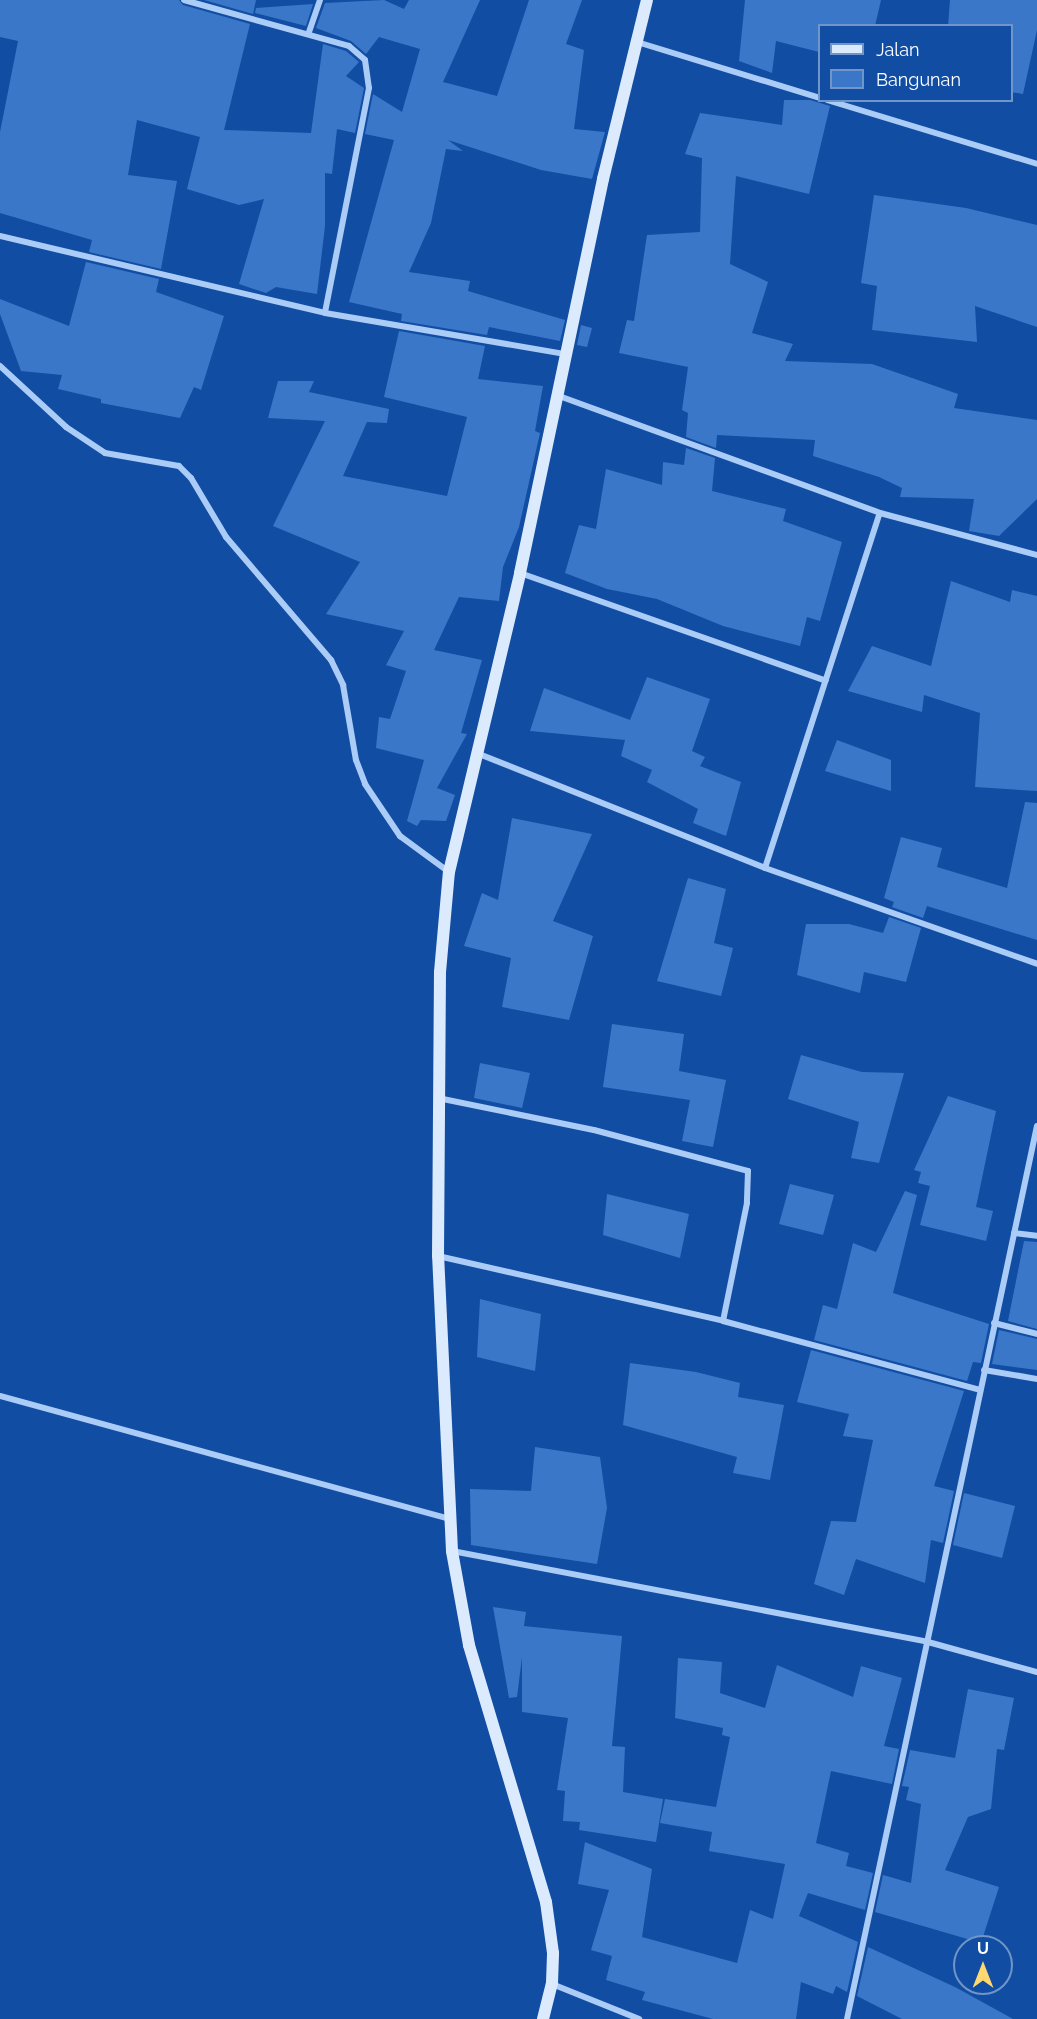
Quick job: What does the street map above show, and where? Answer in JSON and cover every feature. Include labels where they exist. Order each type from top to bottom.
[{"type":"street","points":[[184,0],[309,33],[359,52],[366,60],[369,88],[325,313]]},
{"type":"street","points":[[309,33],[320,0]]},
{"type":"street","points":[[543,2019],[552,1983],[552,1932],[546,1902],[469,1644],[452,1551],[438,1256],[440,972],[449,872],[479,754],[559,396],[566,354],[647,0]]},
{"type":"street","points":[[637,42],[818,98]]},
{"type":"street","points":[[834,102],[1037,164]]},
{"type":"street","points":[[0,236],[325,313],[566,354]]},
{"type":"street","points":[[0,366],[66,427],[105,453],[179,466],[192,478],[226,537],[331,660],[343,685],[356,760],[365,784],[400,836],[449,872]]},
{"type":"street","points":[[559,396],[880,513],[1037,555]]},
{"type":"street","points":[[765,868],[880,513]]},
{"type":"street","points":[[520,573],[826,681]]},
{"type":"street","points":[[479,754],[765,868],[1037,964]]},
{"type":"street","points":[[438,1098],[594,1130],[748,1171],[747,1203],[723,1321]]},
{"type":"street","points":[[847,2019],[1037,1126]]},
{"type":"street","points":[[1014,1233],[1037,1236]]},
{"type":"street","points":[[438,1256],[723,1321],[980,1390]]},
{"type":"street","points":[[994,1323],[1037,1334]]},
{"type":"street","points":[[984,1371],[1037,1379]]},
{"type":"street","points":[[0,1396],[449,1519]]},
{"type":"street","points":[[452,1551],[928,1642],[1037,1672]]},
{"type":"street","points":[[552,1983],[639,2019]]},
{"type":"building","points":[[0,0],[179,0],[183,5],[250,24],[224,130],[311,133],[323,44],[346,51],[359,62],[346,76],[364,88],[355,133],[337,129],[332,174],[325,173],[325,226],[317,294],[276,287],[266,293],[239,284],[264,199],[239,205],[187,189],[200,137],[137,120],[128,175],[177,181],[161,269],[89,252],[92,240],[0,213],[0,132],[18,41],[0,37]]},
{"type":"building","points":[[204,0],[256,0],[253,14]]},
{"type":"building","points":[[384,0],[404,9],[409,0],[480,0],[443,82],[497,96],[529,0],[582,0],[566,44],[584,50],[574,129],[605,132],[592,179],[541,170],[448,140],[463,151],[446,149],[431,223],[409,272],[470,281],[468,291],[565,320],[560,341],[489,327],[487,335],[401,321],[402,314],[349,302],[394,140],[365,134],[373,94],[402,112],[420,49],[379,37],[366,54],[351,41],[316,28],[325,3]]},
{"type":"building","points":[[745,0],[881,0],[875,24],[818,24],[818,52],[776,41],[772,73],[739,61]]},
{"type":"building","points":[[950,0],[1037,0],[1037,30],[1023,94],[1013,92],[1013,24],[948,24]]},
{"type":"building","points":[[313,4],[306,26],[255,13],[256,8]]},
{"type":"building","points":[[784,100],[810,100],[830,106],[809,194],[736,176],[730,264],[768,282],[752,333],[793,344],[785,361],[872,364],[958,394],[954,408],[1037,420],[1037,499],[999,536],[969,531],[974,499],[900,497],[902,488],[879,477],[813,456],[815,440],[717,435],[716,448],[686,437],[688,413],[682,410],[688,367],[619,353],[627,320],[634,321],[647,235],[700,232],[702,158],[685,154],[700,113],[782,125]]},
{"type":"building","points":[[874,195],[966,208],[1037,225],[1037,327],[975,306],[977,342],[872,330],[877,286],[861,283]]},
{"type":"building","points":[[86,262],[159,279],[156,292],[224,316],[201,390],[194,387],[180,418],[101,403],[101,399],[58,389],[62,375],[21,371],[0,314],[0,299],[69,326]]},
{"type":"building","points":[[581,325],[592,328],[587,347],[577,345]]},
{"type":"building","points":[[399,331],[485,346],[478,379],[543,386],[535,431],[540,433],[519,527],[503,567],[499,601],[459,597],[434,650],[482,660],[461,733],[467,734],[437,788],[455,795],[446,821],[421,820],[417,826],[407,821],[424,760],[376,748],[379,717],[390,719],[406,671],[386,665],[404,631],[326,614],[360,562],[273,526],[325,421],[268,418],[278,381],[314,381],[309,392],[389,409],[387,423],[367,422],[343,476],[447,496],[467,417],[384,397]]},
{"type":"building","points":[[686,448],[715,458],[712,491],[786,509],[783,521],[842,542],[820,621],[807,617],[800,646],[723,626],[657,599],[607,589],[565,573],[579,525],[596,529],[606,469],[662,485],[663,462],[684,465]]},
{"type":"building","points":[[951,581],[1010,602],[1012,590],[1037,596],[1037,791],[975,787],[980,713],[924,695],[922,712],[848,691],[872,646],[931,666]]},
{"type":"building","points":[[647,677],[710,699],[692,751],[705,757],[700,766],[741,782],[726,836],[693,823],[698,809],[647,782],[652,770],[621,756],[625,740],[530,731],[544,688],[630,720]]},
{"type":"building","points":[[837,740],[891,760],[891,791],[825,771]]},
{"type":"building","points":[[1025,802],[1037,803],[1037,940],[927,906],[923,918],[892,907],[894,902],[884,898],[901,837],[942,848],[937,867],[1007,888]]},
{"type":"building","points":[[512,818],[592,834],[553,921],[593,936],[569,1020],[502,1007],[511,958],[464,946],[482,893],[498,900]]},
{"type":"building","points":[[688,878],[726,889],[714,943],[733,948],[721,996],[657,981]]},
{"type":"building","points":[[889,917],[921,928],[906,982],[864,972],[860,993],[797,975],[806,924],[849,924],[883,933]]},
{"type":"building","points":[[612,1024],[684,1034],[679,1071],[726,1080],[713,1147],[682,1141],[690,1100],[603,1087]]},
{"type":"building","points":[[801,1055],[862,1072],[904,1073],[879,1163],[851,1158],[859,1122],[788,1099]]},
{"type":"building","points":[[480,1063],[530,1073],[522,1108],[474,1098]]},
{"type":"building","points":[[948,1096],[996,1111],[976,1207],[993,1211],[986,1241],[920,1225],[930,1186],[918,1183],[921,1172],[914,1170]]},
{"type":"building","points":[[790,1184],[834,1195],[823,1235],[779,1224]]},
{"type":"building","points":[[905,1191],[917,1195],[893,1293],[989,1324],[981,1363],[973,1362],[967,1381],[814,1340],[823,1305],[837,1309],[853,1243],[876,1252]]},
{"type":"building","points":[[607,1194],[689,1214],[680,1258],[603,1235]]},
{"type":"building","points":[[1024,1241],[1037,1242],[1037,1329],[1008,1321]]},
{"type":"building","points":[[480,1299],[541,1314],[535,1371],[477,1357]]},
{"type":"building","points":[[999,1330],[1037,1339],[1037,1370],[992,1364]]},
{"type":"building","points":[[811,1350],[964,1391],[934,1486],[954,1491],[943,1543],[931,1540],[925,1583],[856,1559],[844,1595],[814,1584],[831,1521],[856,1522],[873,1440],[843,1436],[849,1414],[797,1402]]},
{"type":"building","points":[[630,1363],[696,1372],[740,1383],[738,1397],[784,1405],[770,1480],[733,1473],[737,1457],[623,1425]]},
{"type":"building","points":[[535,1447],[600,1457],[607,1508],[597,1564],[471,1545],[470,1489],[531,1491]]},
{"type":"building","points":[[964,1493],[1015,1506],[1002,1558],[953,1545]]},
{"type":"building","points":[[493,1607],[526,1612],[524,1626],[622,1636],[612,1746],[625,1747],[623,1792],[663,1799],[656,1842],[579,1830],[580,1822],[563,1821],[565,1791],[557,1790],[568,1718],[522,1712],[522,1657],[517,1697],[509,1698]]},
{"type":"building","points":[[678,1658],[722,1662],[720,1693],[765,1708],[777,1665],[853,1697],[861,1666],[902,1678],[884,1746],[899,1749],[892,1784],[831,1771],[816,1843],[849,1853],[846,1866],[873,1873],[865,1910],[808,1893],[799,1916],[858,1942],[847,1992],[836,1986],[833,1994],[801,1982],[796,2019],[713,2019],[642,2000],[645,1992],[606,1980],[612,1956],[591,1950],[609,1890],[578,1884],[585,1842],[652,1869],[642,1937],[737,1963],[750,1910],[773,1919],[785,1864],[709,1851],[712,1832],[660,1823],[665,1799],[716,1807],[730,1737],[722,1735],[723,1728],[675,1718]]},
{"type":"building","points":[[968,1689],[1014,1698],[1004,1750],[997,1749],[991,1809],[968,1817],[945,1870],[999,1887],[984,1935],[954,1935],[875,1912],[883,1875],[911,1883],[921,1804],[906,1800],[909,1787],[902,1786],[910,1750],[955,1758]]},
{"type":"building","points":[[868,1947],[953,1986],[953,1995],[970,1995],[1013,2019],[902,2019],[857,1996]]}]
